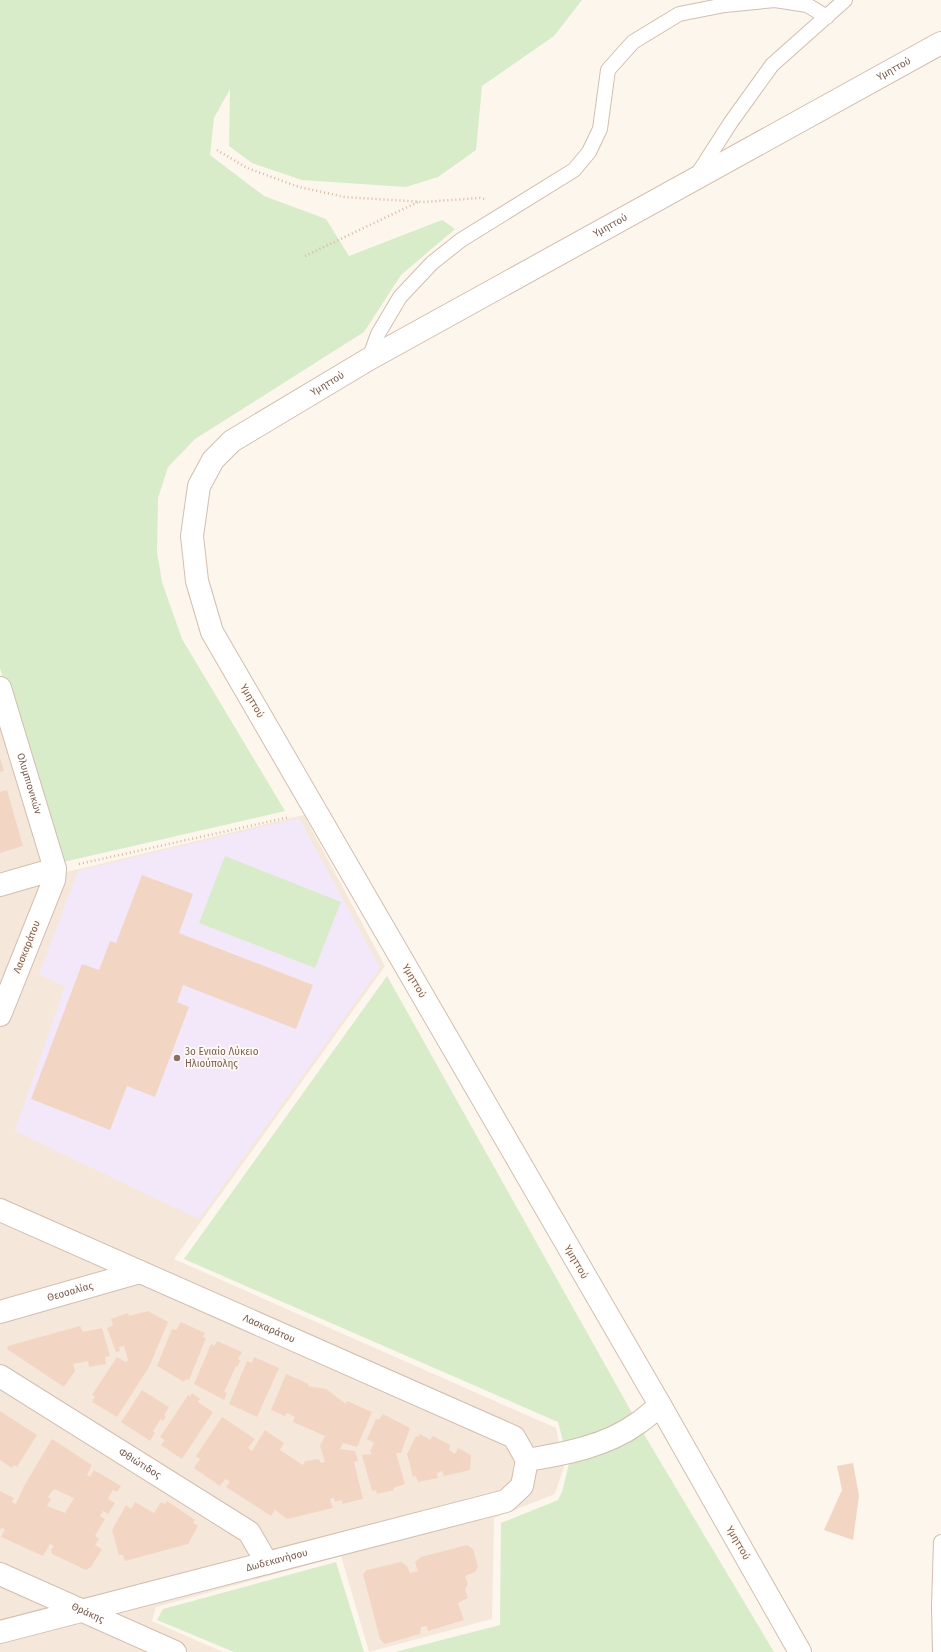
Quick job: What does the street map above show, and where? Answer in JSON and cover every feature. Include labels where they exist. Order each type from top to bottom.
[{"type":"street","name":"Υμηττού","points":[[800,1652],[660,1405],[212,632],[197,581],[192,536],[199,486],[213,460],[232,441],[369,360],[941,43]]},
{"type":"street","name":"Ολυμπιονικών","points":[[0,688],[54,875]]},
{"type":"street","points":[[0,885],[54,875]]},
{"type":"street","name":"Λασκαράτου","points":[[0,1015],[54,875]]},
{"type":"street","name":"Λασκαράτου","points":[[0,1210],[514,1437],[527,1460]]},
{"type":"street","name":"Θεσσαλίας","points":[[0,1312],[140,1272]]},
{"type":"street","name":"Φθιώτιδος","points":[[0,1376],[249,1532],[267,1563]]},
{"type":"street","points":[[527,1460],[583,1448],[616,1436],[637,1424],[660,1405]]},
{"type":"street","name":"Δωδεκανήσου","points":[[0,1632],[506,1501],[522,1486],[527,1460]]},
{"type":"street","name":"Θράκης","points":[[0,1574],[175,1652]]},
{"type":"lane","points":[[369,360],[378,334],[400,297],[432,263],[461,240],[574,170],[589,152],[600,130],[608,70],[633,42],[679,14],[725,5],[775,0],[807,5],[826,17]]},
{"type":"lane","points":[[693,180],[731,122],[772,66],[845,0]]},
{"type":"lane","points":[[940,1652],[939,1606],[941,1542]]},
{"type":"path","points":[[217,150],[247,168],[299,187],[345,198],[419,202],[480,198],[513,208]]},
{"type":"path","points":[[305,256],[419,202]]},
{"type":"path","points":[[54,875],[316,812]]},
{"type":"shaded area","points":[[0,717],[50,876],[304,815],[385,966],[174,1259],[556,1428],[564,1467],[555,1494],[494,1518],[492,1619],[369,1652],[341,1556],[156,1607],[152,1621],[223,1652],[0,1652]]},
{"type":"shaded area","name":"3ο Ενιαίο Λύκειο Ηλιούπολης","points":[[299,818],[380,968],[199,1219],[15,1131],[65,986],[39,975],[78,871]]},
{"type":"green space","points":[[0,0],[582,0],[554,36],[482,86],[476,150],[438,177],[406,187],[302,180],[252,163],[229,146],[230,89],[214,118],[210,155],[264,196],[326,219],[349,256],[442,220],[455,229],[401,275],[364,332],[195,439],[168,467],[158,498],[157,552],[162,582],[182,639],[285,811],[59,863],[0,668]]},
{"type":"green space","points":[[225,856],[341,902],[315,968],[199,923]]},
{"type":"green space","points":[[387,976],[645,1436],[774,1652],[395,1652],[500,1625],[501,1523],[558,1500],[562,1492],[569,1464],[558,1422],[184,1259]]},
{"type":"green space","points":[[336,1562],[364,1652],[234,1652],[157,1620],[163,1609]]},
{"type":"building","points":[[0,758],[4,771],[0,772]]},
{"type":"building","points":[[7,790],[23,846],[0,853],[0,792]]},
{"type":"building","points":[[142,875],[193,894],[179,933],[313,985],[296,1029],[183,985],[177,1002],[189,1007],[155,1097],[127,1086],[110,1130],[31,1099],[82,964],[99,970],[110,941],[116,943]]},
{"type":"building","points":[[148,1311],[168,1322],[149,1367],[117,1417],[92,1402],[95,1396],[92,1395],[117,1357],[126,1362],[128,1360],[124,1346],[119,1347],[120,1351],[116,1352],[107,1328],[113,1325],[111,1319],[128,1313],[129,1316]]},
{"type":"building","points":[[181,1322],[205,1333],[203,1337],[206,1338],[189,1380],[186,1379],[184,1382],[157,1366],[172,1329],[176,1330]]},
{"type":"building","points":[[80,1326],[83,1332],[102,1328],[110,1356],[105,1357],[106,1364],[89,1367],[88,1361],[73,1364],[75,1371],[64,1387],[7,1349],[8,1346]]},
{"type":"building","points":[[217,1341],[242,1352],[238,1359],[240,1360],[238,1367],[236,1366],[224,1392],[227,1393],[224,1400],[194,1384],[211,1344],[214,1346]]},
{"type":"building","points":[[254,1357],[279,1368],[257,1417],[229,1404],[247,1361],[252,1363]]},
{"type":"building","points":[[286,1374],[309,1384],[308,1386],[326,1389],[346,1404],[347,1401],[372,1412],[357,1447],[343,1443],[340,1449],[355,1451],[358,1461],[354,1462],[363,1499],[342,1504],[342,1500],[335,1502],[334,1498],[330,1499],[333,1508],[287,1519],[275,1510],[271,1516],[226,1487],[230,1482],[225,1479],[220,1486],[194,1468],[200,1459],[196,1456],[222,1417],[255,1439],[248,1448],[252,1451],[265,1430],[284,1443],[280,1450],[303,1465],[305,1461],[319,1459],[321,1463],[325,1462],[320,1446],[325,1436],[293,1422],[295,1417],[287,1413],[285,1416],[271,1410]]},
{"type":"building","points":[[142,1390],[169,1407],[164,1415],[166,1416],[163,1421],[161,1419],[153,1431],[155,1433],[150,1441],[121,1422]]},
{"type":"building","points":[[192,1393],[200,1399],[198,1402],[213,1412],[182,1459],[161,1445],[165,1440],[160,1437],[188,1395],[190,1396]]},
{"type":"building","points":[[0,1411],[37,1435],[17,1467],[14,1465],[12,1468],[0,1460]]},
{"type":"building","points":[[383,1414],[410,1428],[401,1453],[396,1453],[405,1484],[393,1488],[394,1490],[377,1494],[376,1490],[372,1491],[362,1455],[372,1454],[370,1451],[374,1443],[367,1439],[376,1419],[379,1420]]},
{"type":"building","points":[[420,1434],[430,1440],[433,1436],[450,1445],[449,1450],[455,1454],[458,1448],[471,1455],[470,1470],[444,1476],[442,1471],[437,1473],[438,1478],[418,1482],[416,1476],[413,1477],[407,1454],[416,1436],[418,1437]]},
{"type":"building","points":[[52,1439],[92,1465],[87,1475],[90,1477],[94,1470],[121,1486],[117,1492],[113,1490],[108,1499],[115,1503],[108,1514],[103,1511],[100,1516],[105,1519],[95,1536],[99,1539],[95,1545],[102,1549],[91,1567],[86,1570],[52,1554],[51,1550],[54,1546],[50,1544],[43,1556],[1,1537],[5,1529],[1,1528],[0,1531],[0,1491],[14,1498],[12,1502],[16,1504],[24,1486]],"holes":[[[54,1489],[74,1498],[65,1513],[47,1506],[51,1499],[48,1497]]]},
{"type":"building","points":[[853,1463],[859,1496],[853,1540],[824,1530],[842,1490],[837,1466]]},
{"type":"building","points":[[167,1501],[195,1520],[193,1523],[198,1526],[188,1544],[125,1561],[123,1555],[119,1555],[112,1530],[126,1505],[131,1509],[135,1502],[154,1513],[161,1502],[165,1504]]},
{"type":"building","points":[[467,1545],[473,1549],[478,1567],[475,1572],[465,1576],[468,1584],[465,1589],[468,1598],[458,1603],[464,1620],[428,1631],[427,1626],[421,1627],[420,1634],[385,1644],[380,1639],[363,1574],[367,1570],[401,1562],[407,1566],[410,1573],[418,1571],[415,1562],[421,1557]]},
{"type":"place","name":"3ο Ενιαίο Λύκειο Ηλιούπολης","points":[[177,1058]]}]
